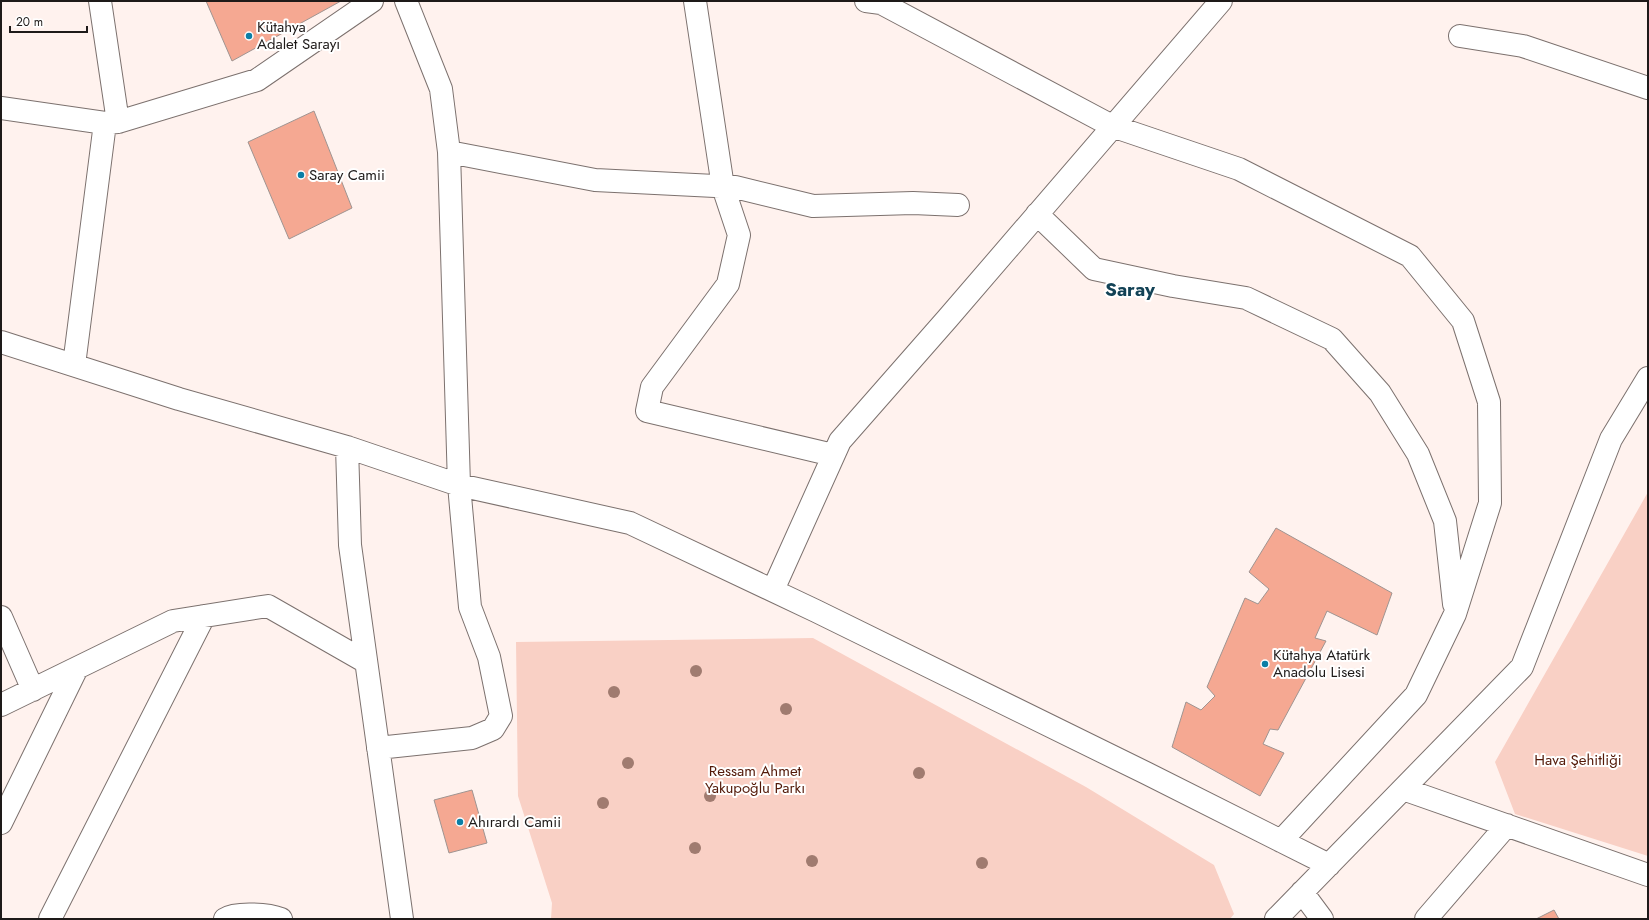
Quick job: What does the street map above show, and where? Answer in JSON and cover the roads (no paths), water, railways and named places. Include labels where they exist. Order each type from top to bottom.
[{"type":"street","points":[[74,365],[111,122],[100,1]]},
{"type":"street","points":[[1,108],[111,122],[258,80],[372,1]]},
{"type":"street","points":[[378,748],[472,738],[493,729],[501,716],[489,657],[470,607],[459,485],[449,152],[441,90],[406,1]]},
{"type":"street","points":[[695,1],[723,187],[739,235],[728,284],[652,387],[647,410],[833,455]]},
{"type":"street","points":[[866,1],[911,9],[1112,126],[1239,169],[1410,256],[1463,321],[1489,402],[1490,503],[1455,614],[1416,695],[1281,841]]},
{"type":"street","points":[[773,590],[840,441],[1221,1]]},
{"type":"street","points":[[1460,36],[1523,46],[1648,88]]},
{"type":"street","points":[[449,152],[595,180],[735,187],[814,206],[913,203],[958,205]]},
{"type":"street","points":[[1037,214],[1094,269],[1173,286],[1246,298],[1332,339],[1380,393],[1418,454],[1445,521],[1455,614]]},
{"type":"street","points":[[1,342],[179,399],[347,447],[459,485],[630,523],[773,590],[1146,773],[1328,865]]},
{"type":"street","points":[[1276,919],[1522,667],[1611,439],[1648,378]]},
{"type":"street","points":[[347,447],[350,545],[402,919]]},
{"type":"street","points":[[1,705],[173,621],[268,606],[366,662]]},
{"type":"street","points":[[50,919],[204,616]]},
{"type":"street","points":[[1,617],[33,690]]},
{"type":"street","points":[[1,823],[77,668]]},
{"type":"street","points":[[1403,789],[1648,875]]},
{"type":"street","points":[[1426,919],[1507,825]]},
{"type":"street","points":[[1302,892],[1322,919]]},
{"type":"street","points":[[225,919],[231,915],[273,916],[280,919]]},
{"type":"place","name":"Kütahya Adalet Sarayı","points":[[249,36]]},
{"type":"place","name":"Saray Camii","points":[[301,175]]},
{"type":"place","name":"Kütahya Atatürk Anadolu Lisesi","points":[[1265,664]]},
{"type":"place","name":"Ahırardı Camii","points":[[460,822]]},
{"type":"district","name":"Saray","points":[[1130,289]]},
{"type":"park label","name":"Hava Şehitliği","points":[[1578,760]]},
{"type":"park label","name":"Ressam Ahmet Yakupoğlu Parkı","points":[[755,780]]}]
